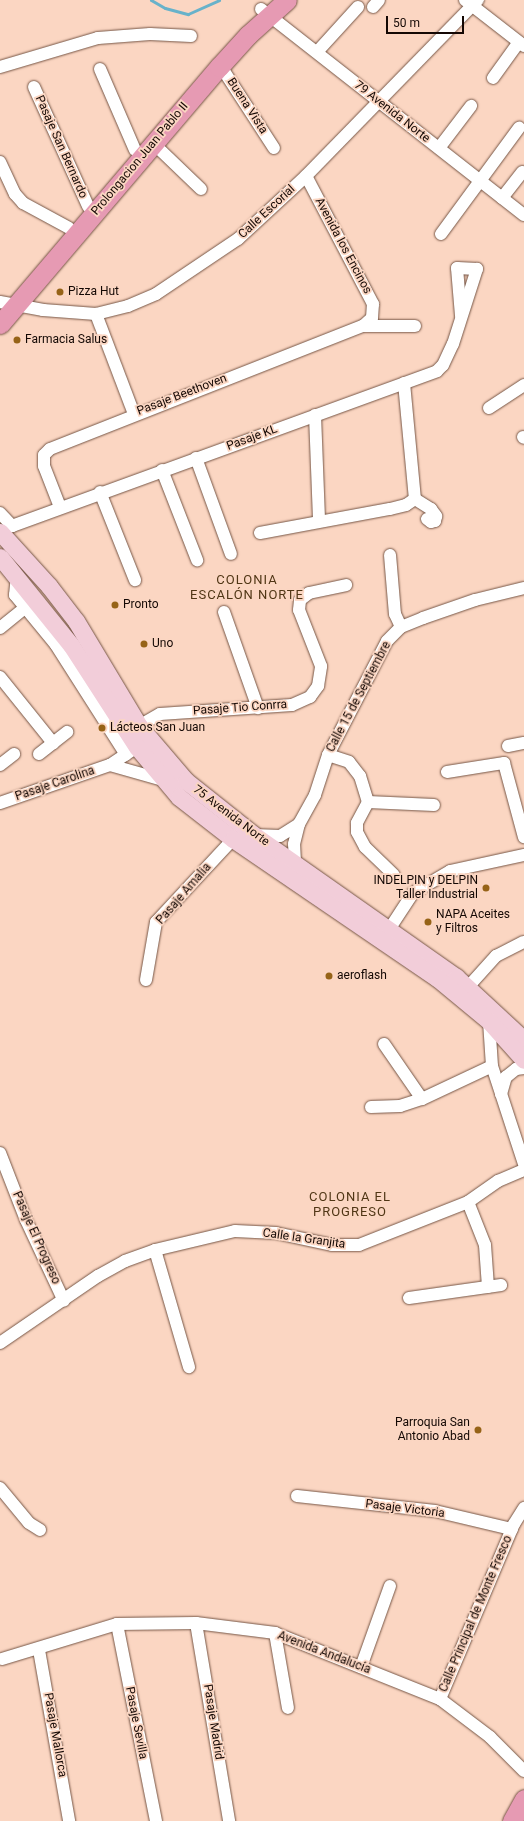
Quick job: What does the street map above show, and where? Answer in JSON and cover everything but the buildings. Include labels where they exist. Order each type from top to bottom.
[{"type":"main road","name":"Prolongacion Juan Pablo II","points":[[0,324],[5,304],[62,224],[88,206],[223,44],[267,8],[287,0]]},
{"type":"main road","name":"Prolongacion Juan Pablo II","points":[[5,304],[154,144],[267,8]]},
{"type":"main road","name":"75 Avenida Norte","points":[[0,532],[49,586],[76,621],[139,726],[186,781],[254,835],[390,928],[468,987],[524,1040]]},
{"type":"main road","name":"75 Avenida Norte","points":[[0,557],[71,645],[131,751],[180,797],[234,839],[395,947],[489,1021],[524,1060]]},
{"type":"main road","points":[[512,1821],[524,1799]]},
{"type":"street","points":[[472,2],[521,44],[493,78]]},
{"type":"street","name":"Calle Escorial","points":[[5,304],[96,314],[128,306],[162,290],[238,239],[306,176],[472,2]]},
{"type":"street","points":[[317,52],[358,7]]},
{"type":"street","name":"79 Avenida Norte","points":[[267,8],[317,52],[524,215]]},
{"type":"street","points":[[0,67],[98,38],[150,34],[191,36]]},
{"type":"street","name":"Buena Vista","points":[[220,65],[274,148]]},
{"type":"street","points":[[100,69],[134,150]]},
{"type":"street","name":"Pasaje San Bernardo","points":[[34,87],[88,206]]},
{"type":"street","points":[[439,148],[471,106]]},
{"type":"street","points":[[441,234],[519,128]]},
{"type":"street","points":[[154,144],[201,189]]},
{"type":"street","points":[[0,162],[18,198],[30,208],[62,224]]},
{"type":"street","points":[[502,198],[522,172]]},
{"type":"street","name":"Avenida los Encinos","points":[[306,176],[373,304],[368,322]]},
{"type":"street","points":[[96,314],[134,414]]},
{"type":"street","name":"Pasaje KL","points":[[0,513],[12,526],[60,506],[437,371],[443,365],[461,316]]},
{"type":"street","points":[[368,322],[415,326]]},
{"type":"street","name":"Pasaje Beethoven","points":[[60,506],[44,466],[44,455],[50,449],[134,414],[368,322]]},
{"type":"street","points":[[404,383],[415,499]]},
{"type":"street","points":[[489,408],[524,385]]},
{"type":"street","points":[[315,415],[319,521]]},
{"type":"street","points":[[196,458],[231,554]]},
{"type":"street","points":[[162,470],[196,560]]},
{"type":"street","points":[[100,492],[135,580]]},
{"type":"street","points":[[415,499],[431,509],[436,516],[435,521],[432,522],[427,519]]},
{"type":"street","points":[[260,533],[401,506],[415,499]]},
{"type":"street","points":[[390,555],[395,614],[401,627]]},
{"type":"street","points":[[16,576],[15,595],[56,645],[131,751]]},
{"type":"street","name":"Pasaje Tio Conrra","points":[[139,726],[160,714],[258,708],[301,702],[314,692],[321,675],[321,666],[298,610],[300,600],[309,593],[346,585]]},
{"type":"street","name":"Calle 15 de Septiembre","points":[[295,862],[294,844],[299,824],[315,795],[328,755],[387,641],[401,627],[474,600],[524,588]]},
{"type":"street","points":[[0,628],[25,608]]},
{"type":"street","points":[[224,612],[258,708]]},
{"type":"street","points":[[0,677],[53,743]]},
{"type":"street","points":[[39,754],[67,732]]},
{"type":"street","points":[[508,746],[524,743]]},
{"type":"street","name":"Pasaje Carolina","points":[[0,803],[110,765],[131,751]]},
{"type":"street","points":[[0,765],[14,754]]},
{"type":"street","points":[[328,755],[349,762],[360,776],[368,802],[357,823],[357,832],[365,847],[394,875]]},
{"type":"street","points":[[447,772],[504,763],[524,837]]},
{"type":"street","name":"Pasaje Carolina","points":[[110,765],[163,780]]},
{"type":"street","points":[[368,802],[434,805]]},
{"type":"street","name":"Calle 15 de Septiembre","points":[[254,835],[280,836],[299,824]]},
{"type":"street","name":"Pasaje Amalia","points":[[146,980],[156,922],[234,839]]},
{"type":"street","points":[[390,928],[413,894],[450,871],[524,855]]},
{"type":"street","points":[[468,987],[496,956],[524,942]]},
{"type":"street","points":[[489,1021],[492,1066],[524,1164]]},
{"type":"street","points":[[384,1044],[422,1099]]},
{"type":"street","points":[[371,1107],[400,1106],[422,1099],[492,1066]]},
{"type":"street","points":[[500,1094],[506,1077],[516,1069],[524,1068]]},
{"type":"street","name":"Pasaje El Progreso","points":[[0,1153],[26,1220],[64,1301]]},
{"type":"street","name":"Calle la Granjita","points":[[0,1343],[34,1318],[64,1301],[98,1276],[125,1261],[155,1250],[235,1232],[276,1233],[332,1245],[359,1245],[468,1202],[498,1181],[524,1170]]},
{"type":"street","points":[[468,1202],[485,1245],[488,1287]]},
{"type":"street","points":[[155,1250],[189,1367]]},
{"type":"street","points":[[409,1298],[501,1285]]},
{"type":"street","points":[[0,1488],[29,1523],[40,1530]]},
{"type":"street","name":"Pasaje Victoria","points":[[297,1496],[435,1511],[512,1529]]},
{"type":"street","name":"Calle Principal de Monte Fresco","points":[[440,1699],[512,1529],[524,1508]]},
{"type":"street","points":[[361,1667],[390,1586]]},
{"type":"street","name":"Avenida Andalucía","points":[[2,1659],[39,1650],[117,1624],[196,1623],[275,1633],[440,1699],[490,1737],[524,1771]]},
{"type":"street","name":"Pasaje Madrid","points":[[196,1623],[229,1821]]},
{"type":"street","name":"Pasaje Sevilla","points":[[117,1624],[156,1821]]},
{"type":"street","points":[[275,1633],[288,1708]]},
{"type":"street","name":"Pasaje Mallorca","points":[[39,1650],[69,1821]]},
{"type":"waterway","points":[[151,0],[165,8],[188,14],[219,0]]},
{"type":"place","name":"Pizza Hut","points":[[60,292]]},
{"type":"place","name":"Farmacia Salus","points":[[17,340]]},
{"type":"place","name":"Pronto","points":[[115,605]]},
{"type":"place","name":"Uno","points":[[144,644]]},
{"type":"place","name":"Lácteos San Juan","points":[[102,728]]},
{"type":"place","name":"INDELPIN y DELPIN Taller Industrial","points":[[486,888]]},
{"type":"place","name":"NAPA Aceites y Filtros","points":[[428,922]]},
{"type":"place","name":"aeroflash","points":[[329,976]]},
{"type":"place","name":"Parroquia San Antonio Abad","points":[[478,1430]]},
{"type":"district","name":"COLONIA ESCALÓN NORTE","points":[[247,588]]},
{"type":"district","name":"COLONIA EL PROGRESO","points":[[350,1206]]}]
